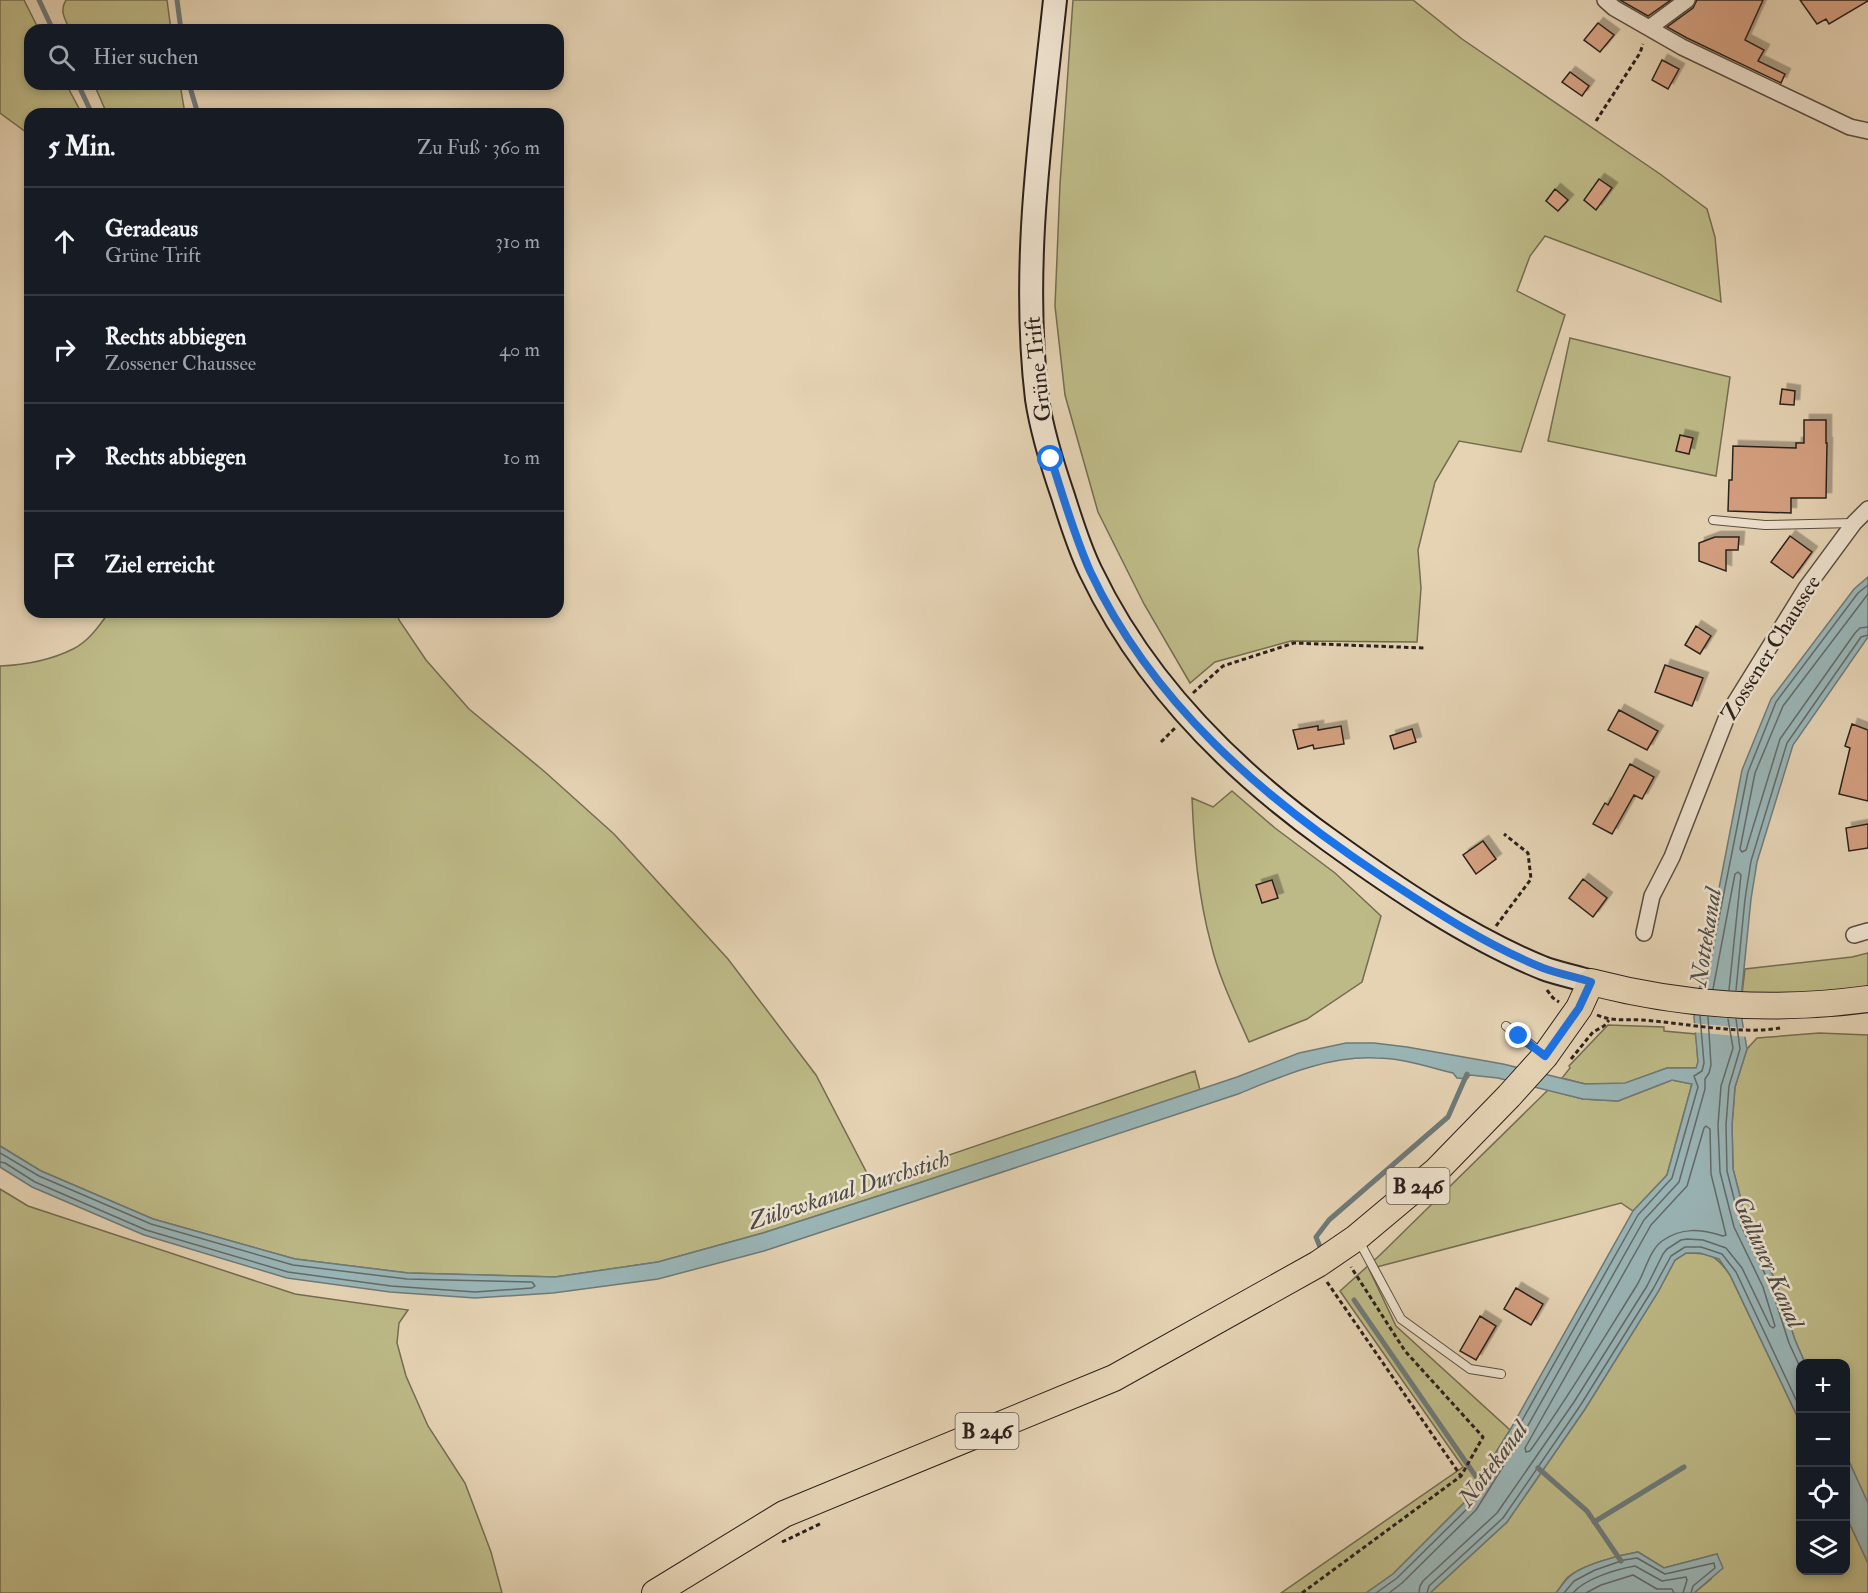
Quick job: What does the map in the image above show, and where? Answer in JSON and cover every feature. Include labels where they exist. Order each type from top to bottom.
[{"type":"main road","name":"Grüne Trift","points":[[1055,0],[1041,132],[1030,275],[1038,401],[1051,459],[1069,515],[1090,570],[1109,606],[1130,641],[1178,706],[1236,766],[1306,824],[1352,857],[1483,939],[1544,968],[1591,982]]},
{"type":"main road","points":[[1591,982],[1632,992],[1671,1012],[1707,1004],[1755,1019],[1833,1003],[1868,999]]},
{"type":"main road","name":"B 246","points":[[655,1593],[784,1514],[1114,1378],[1323,1273],[1356,1238],[1436,1171],[1509,1096],[1539,1062],[1579,1008],[1591,982]]},
{"type":"street","points":[[1605,0],[1614,8],[1682,47],[1850,127],[1868,131]]},
{"type":"street","points":[[1649,28],[1687,0]]},
{"type":"street","name":"Zossener Chaussee","points":[[1644,933],[1652,896],[1672,857],[1728,714],[1806,588],[1854,523],[1868,509]]},
{"type":"lane","points":[[1713,520],[1765,525],[1854,523]]},
{"type":"lane","points":[[1506,1026],[1539,1062]]},
{"type":"lane","points":[[1356,1238],[1401,1319],[1470,1369],[1501,1374]]},
{"type":"path","points":[[1596,121],[1640,53],[1649,28]]},
{"type":"path","points":[[1178,706],[1223,666],[1294,642],[1424,648]]},
{"type":"path","points":[[1491,931],[1531,879],[1528,853],[1504,834]]},
{"type":"path","points":[[1570,1059],[1593,1032],[1609,1020],[1641,1020],[1671,1012],[1755,1019]]},
{"type":"path","points":[[1302,1593],[1461,1476],[1483,1437],[1405,1351],[1350,1267]]},
{"type":"path","points":[[1323,1273],[1461,1476]]},
{"type":"shaded area","points":[[0,0],[24,0],[36,24],[24,24],[24,90],[69,90],[79,108],[24,108],[24,131],[0,113]]},
{"type":"shaded area","points":[[66,0],[167,0],[170,24],[67,24],[63,11]]},
{"type":"shaded area","points":[[1073,0],[1413,0],[1462,39],[1660,174],[1707,209],[1715,237],[1721,302],[1545,236],[1530,256],[1517,291],[1565,315],[1521,452],[1459,441],[1435,482],[1418,550],[1421,588],[1417,642],[1291,641],[1215,662],[1190,683],[1144,604],[1098,512],[1065,395],[1055,306],[1060,184]]},
{"type":"shaded area","points":[[97,90],[181,90],[184,108],[104,108]]},
{"type":"shaded area","points":[[1570,338],[1730,377],[1716,476],[1548,441]]},
{"type":"shaded area","points":[[105,618],[398,618],[426,660],[469,709],[545,772],[614,834],[728,959],[816,1075],[869,1177],[879,1179],[1195,1071],[1200,1090],[763,1233],[658,1262],[555,1277],[408,1273],[295,1259],[153,1219],[41,1171],[0,1146],[0,666],[56,656],[78,646],[98,628]]},
{"type":"shaded area","points":[[1232,791],[1275,828],[1335,873],[1381,916],[1362,982],[1307,1019],[1249,1042],[1214,957],[1203,908],[1194,835],[1192,798],[1213,807]]},
{"type":"shaded area","points":[[1868,953],[1868,989],[1832,995],[1742,994],[1745,969],[1852,957]]},
{"type":"shaded area","points":[[1608,1025],[1664,1027],[1664,1031],[1696,1034],[1697,1068],[1667,1068],[1625,1084],[1585,1084],[1562,1078],[1570,1068],[1569,1066]]},
{"type":"shaded area","points":[[1819,1033],[1868,1035],[1868,1503],[1850,1464],[1850,1359],[1803,1359],[1776,1282],[1747,1223],[1733,1169],[1732,1125],[1735,1087],[1747,1049],[1757,1038]]},
{"type":"shaded area","points":[[1672,1080],[1692,1084],[1667,1175],[1633,1211],[1621,1203],[1369,1269],[1396,1326],[1510,1430],[1465,1502],[1393,1574],[1366,1593],[1281,1593],[1463,1467],[1340,1291],[1380,1255],[1548,1090],[1583,1099],[1618,1101]]},
{"type":"shaded area","points":[[0,1189],[28,1206],[295,1294],[408,1310],[399,1323],[397,1343],[406,1376],[428,1426],[465,1483],[491,1552],[502,1593],[0,1593]]},
{"type":"shaded area","points":[[1686,1253],[1712,1256],[1721,1263],[1730,1275],[1796,1414],[1796,1575],[1850,1575],[1850,1525],[1868,1563],[1868,1593],[1694,1593],[1711,1579],[1717,1554],[1664,1568],[1638,1552],[1582,1568],[1568,1577],[1556,1593],[1430,1593],[1507,1522],[1585,1409],[1658,1292],[1675,1260]]},
{"type":"water","name":"Nottekanal","points":[[1868,577],[1868,637],[1793,745],[1757,862],[1740,1008],[1747,1049],[1735,1087],[1732,1125],[1733,1169],[1747,1223],[1776,1282],[1803,1359],[1796,1359],[1796,1414],[1730,1275],[1719,1259],[1700,1253],[1686,1253],[1675,1260],[1658,1292],[1585,1409],[1507,1522],[1430,1593],[1366,1593],[1393,1574],[1465,1502],[1510,1430],[1633,1211],[1667,1175],[1692,1084],[1672,1080],[1618,1101],[1583,1099],[1498,1078],[1470,1075],[1467,1079],[1457,1078],[1453,1073],[1415,1063],[1376,1058],[1340,1060],[1305,1068],[1238,1094],[764,1251],[658,1279],[553,1293],[475,1298],[390,1292],[287,1278],[144,1235],[32,1187],[0,1167],[0,1146],[41,1171],[153,1219],[295,1259],[408,1273],[555,1277],[658,1262],[763,1233],[1237,1077],[1299,1053],[1346,1043],[1374,1043],[1407,1047],[1503,1064],[1585,1084],[1625,1083],[1667,1068],[1696,1068],[1698,1062],[1694,1017],[1742,770],[1771,699],[1854,589]]},
{"type":"water","points":[[1850,1464],[1868,1503],[1868,1563],[1850,1525]]},
{"type":"water","points":[[1638,1552],[1664,1568],[1717,1554],[1723,1568],[1694,1593],[1556,1593],[1568,1578],[1581,1569],[1611,1558]]},
{"type":"pier","points":[[1692,1023],[1746,1028],[1748,1037],[1692,1032]]},
{"type":"building","points":[[1620,0],[1671,0],[1648,16]]},
{"type":"building","points":[[1697,0],[1763,0],[1745,40],[1764,50],[1758,61],[1785,74],[1781,83],[1667,27],[1693,8]]},
{"type":"building","points":[[1800,0],[1868,1],[1829,24],[1826,19],[1817,24]]},
{"type":"building","points":[[1598,23],[1614,35],[1600,52],[1584,40]]},
{"type":"building","points":[[1662,60],[1679,69],[1668,89],[1652,80]]},
{"type":"building","points":[[1570,72],[1589,86],[1582,96],[1562,82]]},
{"type":"building","points":[[1599,179],[1612,188],[1596,210],[1584,200]]},
{"type":"building","points":[[1555,189],[1568,200],[1558,211],[1546,201]]},
{"type":"building","points":[[1782,389],[1795,391],[1794,405],[1780,404]]},
{"type":"building","points":[[1804,420],[1826,420],[1826,498],[1791,498],[1791,513],[1728,511],[1733,446],[1796,448],[1796,443],[1804,443]]},
{"type":"building","points":[[1680,435],[1693,438],[1689,454],[1676,451]]},
{"type":"building","points":[[1790,536],[1812,552],[1793,578],[1771,562]]},
{"type":"building","points":[[1715,537],[1739,537],[1738,550],[1726,550],[1726,571],[1699,561],[1699,543]]},
{"type":"building","points":[[1696,626],[1711,636],[1700,654],[1685,645]]},
{"type":"building","points":[[1665,665],[1703,678],[1692,706],[1655,692]]},
{"type":"building","points":[[1619,710],[1658,731],[1647,750],[1608,730]]},
{"type":"building","points":[[1852,724],[1868,730],[1868,801],[1839,794],[1850,748],[1845,746]]},
{"type":"building","points":[[1318,726],[1318,730],[1341,726],[1344,744],[1314,749],[1313,745],[1298,749],[1293,730]]},
{"type":"building","points":[[1412,729],[1416,742],[1394,749],[1390,736]]},
{"type":"building","points":[[1630,764],[1654,777],[1642,799],[1634,795],[1612,834],[1593,824],[1605,803],[1608,805]]},
{"type":"building","points":[[1868,824],[1868,848],[1849,851],[1846,828]]},
{"type":"building","points":[[1483,841],[1496,859],[1476,874],[1463,855]]},
{"type":"building","points":[[1583,879],[1607,898],[1593,917],[1569,898]]},
{"type":"building","points":[[1272,880],[1278,898],[1262,903],[1256,885]]},
{"type":"building","points":[[1516,1288],[1543,1304],[1531,1325],[1504,1309]]},
{"type":"building","points":[[1480,1316],[1496,1326],[1476,1360],[1460,1351]]},
{"type":"waterway","points":[[39,0],[50,24]]},
{"type":"waterway","points":[[177,0],[180,24]]},
{"type":"waterway","points":[[81,90],[89,108]]},
{"type":"waterway","points":[[191,90],[196,108]]},
{"type":"waterway","points":[[1320,1247],[1316,1237],[1329,1220],[1448,1117],[1467,1074]]},
{"type":"waterway","name":"Nottekanal","points":[[1354,1300],[1481,1484]]},
{"type":"waterway","points":[[1594,1522],[1684,1467]]},
{"type":"waterway","points":[[1538,1468],[1587,1511],[1621,1561]]},
{"type":"route","points":[[1051,459],[1090,570],[1109,606],[1161,685],[1211,742],[1236,766],[1306,824],[1352,857],[1454,922],[1483,939],[1544,968],[1591,982],[1579,1008],[1545,1056],[1519,1036]]},
{"type":"water label","name":"Zülowkanal Durchstich","points":[[849,1190]]},
{"type":"water label","name":"Galluner Kanal","points":[[1768,1262]]}]
